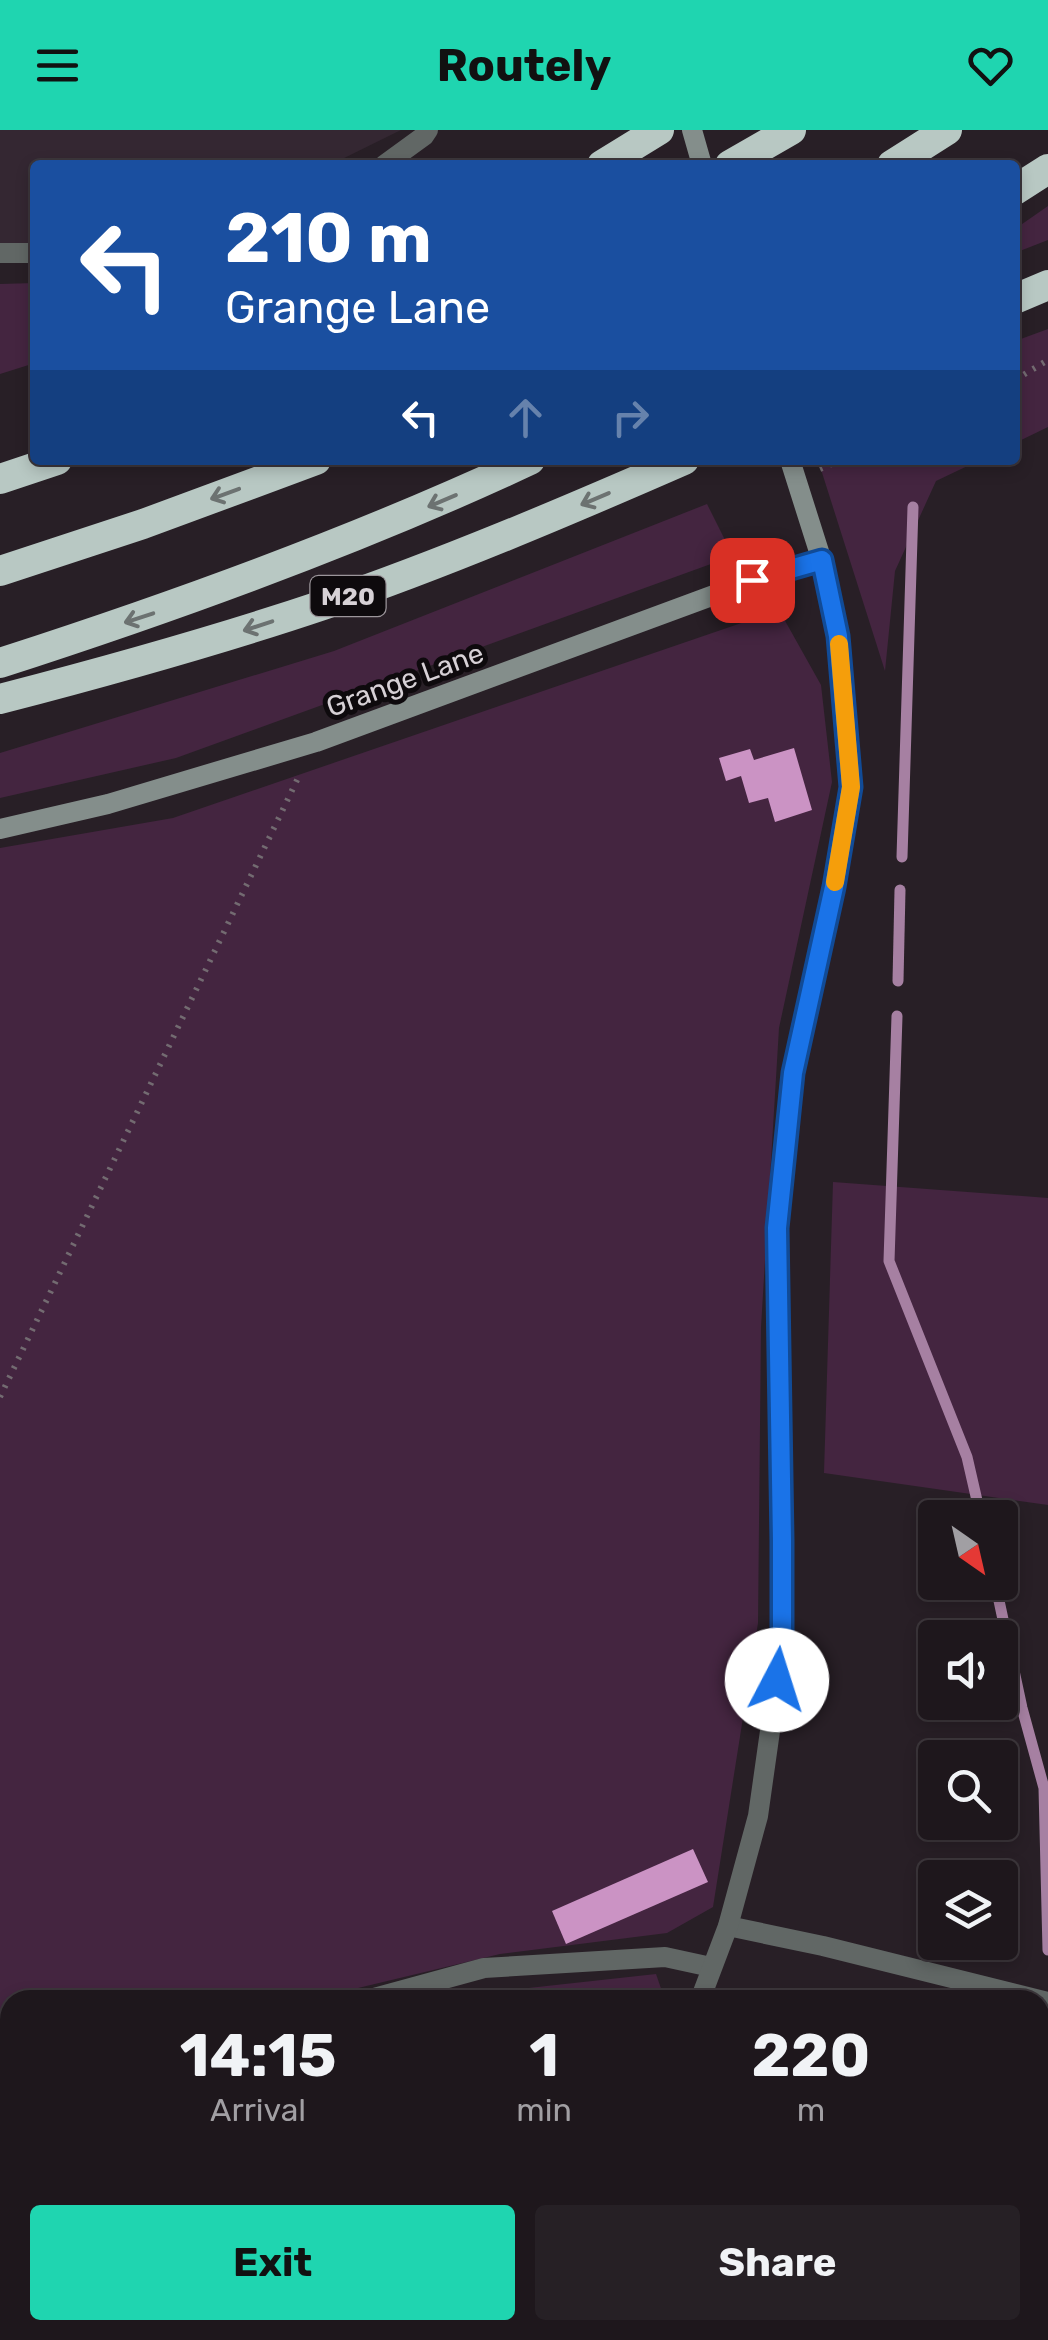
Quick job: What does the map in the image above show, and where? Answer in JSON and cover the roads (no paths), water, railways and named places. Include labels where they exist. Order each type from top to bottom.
[{"type":"highway","points":[[610,160],[659,130]]},
{"type":"highway","points":[[900,160],[948,130]]},
{"type":"highway","points":[[739,160],[788,132]]},
{"type":"highway","points":[[1020,187],[1048,169]]},
{"type":"highway","points":[[1020,297],[1048,285]]},
{"type":"highway","points":[[0,477],[30,461]]},
{"type":"highway","points":[[0,477],[40,465]]},
{"type":"highway","points":[[0,570],[142,524],[302,465]]},
{"type":"highway","name":"M20","points":[[0,663],[160,611],[446,499],[519,465]]},
{"type":"highway","name":"M20","points":[[0,700],[209,642],[324,604],[496,539],[672,465]]},
{"type":"street","points":[[390,160],[428,130]]},
{"type":"street","points":[[692,130],[701,160]]},
{"type":"street","points":[[0,253],[30,252]]},
{"type":"street","points":[[703,1990],[728,1926],[758,1816],[782,1646],[777,1228],[793,1073],[834,887],[851,787],[838,636],[822,560],[792,465]]},
{"type":"street","name":"Grange Lane","points":[[0,830],[108,804],[316,742],[752,580],[822,560]]},
{"type":"street","points":[[728,1926],[1000,1990]]},
{"type":"street","points":[[404,1990],[484,1968],[666,1957],[711,1967]]},
{"type":"waterway","points":[[902,857],[913,507]]},
{"type":"waterway","points":[[898,981],[900,890]]},
{"type":"waterway","points":[[897,1016],[889,1261],[967,1457],[977,1500]]},
{"type":"waterway","points":[[999,1600],[1044,1788],[1048,1950]]}]
